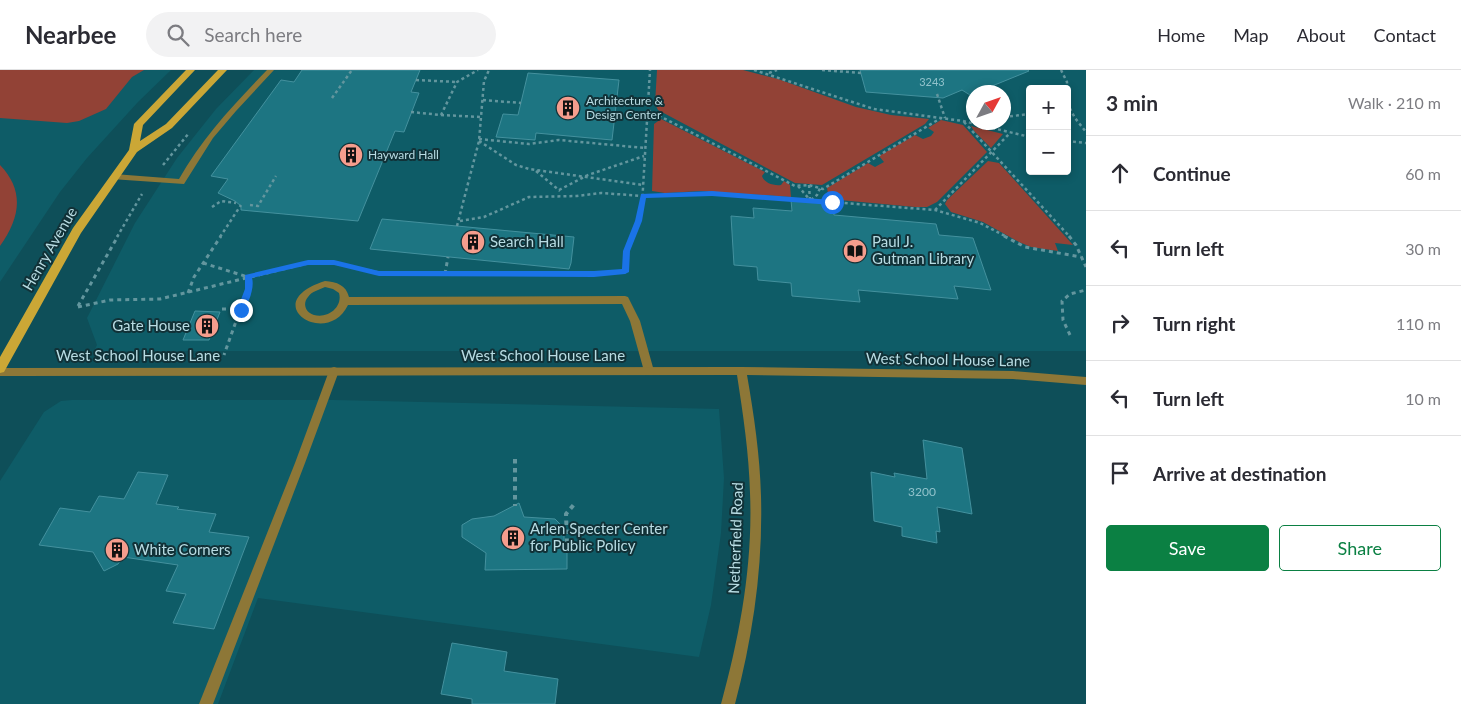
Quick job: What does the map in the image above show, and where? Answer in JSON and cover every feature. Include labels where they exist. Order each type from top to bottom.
[{"type":"main road","name":"Henry Avenue","points":[[134,150],[139,124],[191,70]]},
{"type":"main road","name":"Henry Avenue","points":[[0,370],[77,231],[134,150],[169,126],[223,70]]},
{"type":"street","points":[[114,177],[181,182],[192,162],[218,126],[271,70]]},
{"type":"street","points":[[334,285],[340,288],[344,294],[345,301],[342,308],[336,314],[328,318],[310,319],[303,315],[299,309],[299,302],[302,296],[317,286],[334,285]]},
{"type":"street","points":[[345,301],[625,300],[635,321],[649,371]]},
{"type":"street","name":"West School House Lane","points":[[0,370],[741,371],[1013,376],[1086,381]]},
{"type":"street","points":[[206,704],[334,371]]},
{"type":"street","name":"Netherfield Road","points":[[728,704],[748,620],[754,565],[756,511],[752,442],[741,371]]},
{"type":"path","points":[[332,98],[352,70]]},
{"type":"path","points":[[416,80],[457,82],[478,70]]},
{"type":"path","points":[[457,226],[460,221],[479,140],[484,81],[489,70]]},
{"type":"path","points":[[78,306],[119,299],[149,301],[188,293],[296,265],[322,262],[347,265],[379,273],[594,274],[625,272],[626,251],[639,221],[643,196],[650,70]]},
{"type":"path","points":[[754,70],[769,73],[857,105],[904,114],[966,122]]},
{"type":"path","points":[[769,73],[776,70]]},
{"type":"path","points":[[822,70],[858,72]]},
{"type":"path","points":[[1061,70],[1069,85]]},
{"type":"path","points":[[441,114],[457,82]]},
{"type":"path","points":[[937,94],[943,118]]},
{"type":"path","points":[[483,100],[521,103]]},
{"type":"path","points":[[648,110],[795,186],[809,185],[823,189],[943,118]]},
{"type":"path","points":[[411,112],[481,117]]},
{"type":"path","points":[[1071,112],[1086,132]]},
{"type":"path","points":[[1011,116],[1026,114]]},
{"type":"path","points":[[963,121],[1029,194],[1064,229],[1086,268]]},
{"type":"path","points":[[999,130],[1026,136]]},
{"type":"path","points":[[935,210],[1010,133]]},
{"type":"path","points":[[479,140],[529,144],[559,140],[645,148]]},
{"type":"path","points":[[479,140],[516,165],[536,170],[643,185]]},
{"type":"path","points":[[1071,141],[1086,143]]},
{"type":"path","points":[[560,190],[586,176],[644,155]]},
{"type":"path","points":[[536,170],[560,190]]},
{"type":"path","points":[[250,205],[258,206],[276,176]]},
{"type":"path","points":[[797,185],[810,201]]},
{"type":"path","points":[[809,185],[810,201]]},
{"type":"path","points":[[810,201],[817,195],[820,188]]},
{"type":"path","points":[[560,190],[560,196]]},
{"type":"path","points":[[460,221],[484,217],[524,198],[601,193],[643,196],[712,193],[935,210],[980,223],[1026,247],[1080,256],[1086,254]]},
{"type":"path","points":[[212,207],[221,201],[236,203]]},
{"type":"path","points":[[188,293],[194,277],[241,206]]},
{"type":"path","points":[[445,274],[448,257]]},
{"type":"path","points":[[204,263],[248,277]]},
{"type":"path","points":[[224,355],[249,289],[250,282],[248,277]]},
{"type":"path","points":[[1070,335],[1063,320],[1062,301],[1070,294],[1086,290]]},
{"type":"path","points":[[222,309],[241,310]]},
{"type":"path","points":[[515,506],[516,459]]},
{"type":"path","points":[[567,543],[566,514],[576,502]]},
{"type":"shaded area","points":[[0,70],[171,70],[138,102],[87,158],[60,192],[0,282]]},
{"type":"shaded area","points":[[0,70],[144,70],[132,77],[106,109],[79,121],[67,123],[0,118]]},
{"type":"shaded area","points":[[254,70],[1086,70],[1086,351],[94,351],[97,345],[87,318],[135,223],[177,158],[216,109]]},
{"type":"shaded area","points":[[657,70],[743,70],[778,79],[856,107],[891,115],[929,119],[925,124],[822,185],[795,183],[658,110],[655,104]]},
{"type":"shaded area","points":[[661,119],[765,172],[762,176],[770,184],[781,185],[784,181],[790,185],[791,197],[701,191],[665,193],[652,191],[654,124]]},
{"type":"shaded area","points":[[941,120],[963,125],[987,152],[937,202],[927,207],[915,207],[829,199],[827,188],[868,163],[875,167],[884,162],[879,156],[915,135],[923,139],[931,136],[934,132],[928,128]]},
{"type":"shaded area","points":[[987,130],[1003,134],[991,148],[974,131]]},
{"type":"shaded area","points":[[988,161],[999,163],[1073,245],[1055,243],[1058,251],[1031,247],[983,222],[951,212],[945,204],[947,200]]},
{"type":"shaded area","points":[[0,165],[13,185],[17,205],[12,225],[0,246]]},
{"type":"shaded area","points":[[334,400],[719,409],[724,478],[721,533],[711,605],[699,657],[258,598],[218,704],[0,704],[0,481],[44,412],[61,401]]},
{"type":"building","points":[[302,70],[420,70],[411,92],[419,93],[404,132],[395,131],[358,221],[241,210],[241,206],[235,201],[218,193],[228,179],[211,176],[281,80],[294,82]]},
{"type":"building","points":[[860,70],[1029,71],[995,85],[966,85],[966,92],[962,90],[943,98],[866,92]]},
{"type":"building","name":"Architecture & Design Center","points":[[528,73],[619,80],[612,140],[536,133],[535,140],[496,137],[503,114],[518,115]]},
{"type":"building","name":"Paul J. Gutman Library","points":[[791,200],[832,204],[834,215],[936,224],[939,235],[973,238],[991,290],[954,286],[958,299],[858,290],[860,302],[792,296],[791,283],[758,280],[757,267],[734,265],[731,216],[754,218],[753,208],[792,211]]},
{"type":"building","name":"Search Hall","points":[[382,219],[574,237],[571,263],[569,269],[370,249]]},
{"type":"building","name":"Gate House","points":[[195,311],[220,312],[209,340],[183,340]]},
{"type":"building","points":[[923,440],[962,448],[972,514],[937,507],[940,532],[936,531],[937,543],[902,536],[902,527],[874,521],[871,472],[895,477],[894,473],[927,479]]},
{"type":"building","name":"White Corners","points":[[138,472],[168,475],[156,504],[216,514],[209,532],[249,537],[214,629],[173,623],[186,594],[166,591],[178,565],[123,557],[118,564],[104,571],[93,552],[39,545],[60,508],[90,512],[99,496],[124,499]]},
{"type":"building","name":"Arlen Specter Center for Public Policy","points":[[519,503],[524,517],[555,519],[564,528],[564,543],[567,543],[567,569],[485,570],[486,553],[462,537],[462,525],[472,519],[494,516]]},
{"type":"building","points":[[452,643],[507,652],[504,671],[558,679],[555,704],[472,704],[472,699],[441,694]]},
{"type":"place","name":"Architecture & Design Center","points":[[568,108]]},
{"type":"place","name":"Hayward Hall","points":[[351,155]]},
{"type":"place","name":"Search Hall","points":[[473,242]]},
{"type":"place","name":"Paul J. Gutman Library","points":[[855,251]]},
{"type":"place","name":"Gate House","points":[[207,326]]},
{"type":"place","name":"Arlen Specter Center for Public Policy","points":[[513,538]]},
{"type":"place","name":"White Corners","points":[[117,550]]},
{"type":"route","points":[[241,310],[249,289],[250,282],[248,277],[308,263],[334,263],[379,273],[594,274],[625,272],[626,251],[639,221],[643,196],[712,193],[832,202]]}]
